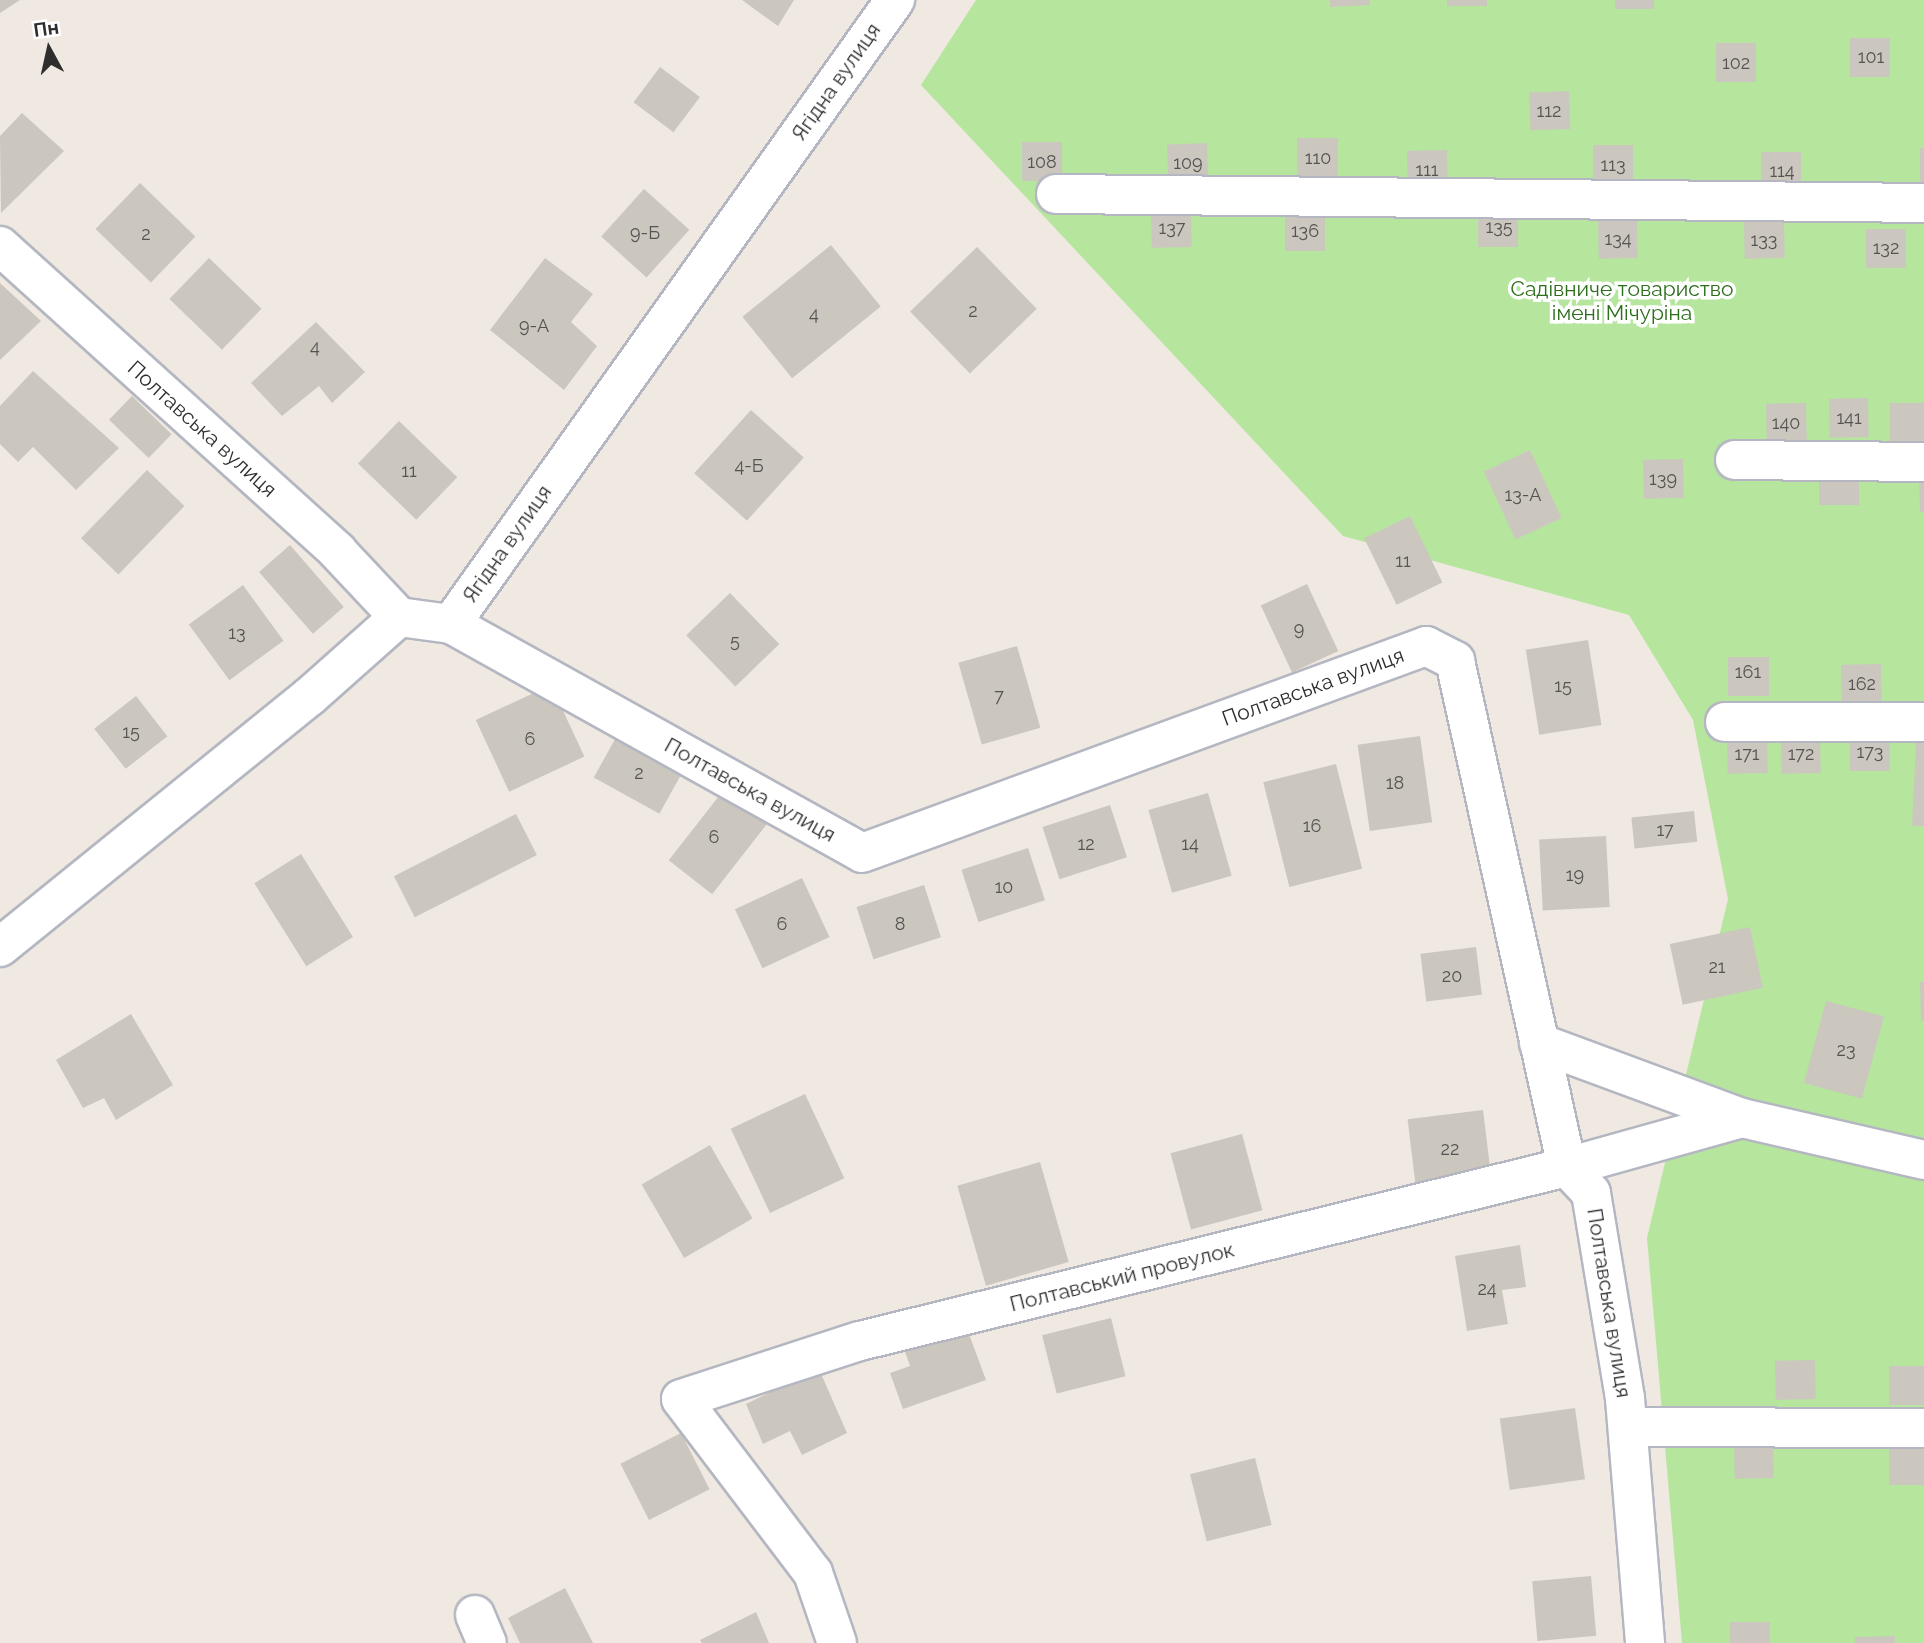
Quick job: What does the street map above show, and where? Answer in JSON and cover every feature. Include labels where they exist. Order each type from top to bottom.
[{"type":"street","name":"Ягідна вулиця","points":[[399,617],[451,624],[895,0]]},
{"type":"street","points":[[1056,194],[1924,203]]},
{"type":"street","name":"Полтавська вулиця","points":[[0,246],[337,551],[399,617]]},
{"type":"street","points":[[1735,460],[1924,461]]},
{"type":"street","points":[[0,947],[309,697],[399,617]]},
{"type":"street","name":"Полтавська вулиця","points":[[451,624],[862,853],[1426,646],[1455,661],[1567,1167],[1591,1193],[1628,1427],[1645,1643]]},
{"type":"street","points":[[1725,722],[1924,722]]},
{"type":"street","points":[[1539,1043],[1742,1118],[1924,1160]]},
{"type":"street","name":"Полтавський провулок","points":[[837,1643],[813,1573],[681,1399],[859,1341],[1567,1167],[1742,1118]]},
{"type":"street","points":[[1628,1427],[1924,1428]]},
{"type":"green space","name":"Садівниче товариство імені Мічуріна","points":[[976,0],[1924,0],[1924,1643],[1682,1643],[1647,1238],[1728,899],[1693,720],[1629,615],[1343,536],[921,85]]},
{"type":"building","points":[[0,0],[20,0],[0,13]]},
{"type":"building","points":[[742,0],[794,0],[778,26]]},
{"type":"building","points":[[1330,0],[1370,0],[1370,5],[1330,7]]},
{"type":"building","points":[[1447,0],[1487,0],[1487,6],[1447,6]]},
{"type":"building","points":[[1615,0],[1654,0],[1654,9],[1615,9]]},
{"type":"building","points":[[1850,38],[1890,38],[1890,77],[1850,77]]},
{"type":"building","points":[[1716,43],[1756,43],[1756,82],[1716,82]]},
{"type":"building","points":[[660,67],[700,97],[673,132],[634,102]]},
{"type":"building","points":[[1569,91],[1570,129],[1530,130],[1529,92]]},
{"type":"building","points":[[22,113],[64,151],[1,213],[0,136]]},
{"type":"building","points":[[1297,138],[1338,138],[1338,177],[1297,177]]},
{"type":"building","points":[[1022,142],[1062,142],[1062,181],[1022,181]]},
{"type":"building","points":[[1207,143],[1208,181],[1168,182],[1167,144]]},
{"type":"building","points":[[1593,145],[1633,145],[1633,183],[1593,183]]},
{"type":"building","points":[[1920,148],[1924,148],[1924,187],[1920,187]]},
{"type":"building","points":[[1447,150],[1448,189],[1408,190],[1407,151]]},
{"type":"building","points":[[1761,152],[1801,152],[1801,191],[1761,191]]},
{"type":"building","points":[[140,183],[195,236],[151,283],[96,229]]},
{"type":"building","points":[[644,189],[689,230],[647,277],[601,237]]},
{"type":"building","points":[[1191,208],[1192,247],[1152,248],[1151,209]]},
{"type":"building","points":[[1478,208],[1518,208],[1518,247],[1478,247]]},
{"type":"building","points":[[1285,212],[1325,212],[1325,251],[1285,251]]},
{"type":"building","points":[[1637,219],[1638,258],[1599,259],[1598,220]]},
{"type":"building","points":[[1784,219],[1785,258],[1745,259],[1744,220]]},
{"type":"building","points":[[1866,229],[1906,229],[1906,268],[1866,268]]},
{"type":"building","points":[[831,245],[881,306],[792,378],[742,317]]},
{"type":"building","points":[[977,247],[1037,309],[970,373],[910,312]]},
{"type":"building","points":[[209,258],[262,309],[222,350],[169,299]]},
{"type":"building","points":[[545,258],[593,294],[571,322],[597,346],[564,390],[490,330]]},
{"type":"building","points":[[0,283],[41,321],[0,360]]},
{"type":"building","points":[[316,322],[365,372],[332,403],[319,386],[282,416],[251,383]]},
{"type":"building","points":[[33,371],[119,448],[76,490],[33,447],[18,462],[0,444],[0,406]]},
{"type":"building","points":[[132,396],[172,434],[149,458],[109,420]]},
{"type":"building","points":[[1868,398],[1869,437],[1830,438],[1829,399]]},
{"type":"building","points":[[1806,403],[1807,442],[1767,443],[1766,404]]},
{"type":"building","points":[[1890,403],[1924,403],[1924,442],[1890,442]]},
{"type":"building","points":[[751,410],[804,458],[747,521],[694,473]]},
{"type":"building","points":[[399,421],[457,477],[416,520],[358,463]]},
{"type":"building","points":[[1530,450],[1562,518],[1515,540],[1484,472]]},
{"type":"building","points":[[1683,459],[1684,498],[1644,499],[1643,460]]},
{"type":"building","points":[[1819,466],[1859,466],[1859,505],[1819,505]]},
{"type":"building","points":[[147,470],[184,506],[118,574],[81,538]]},
{"type":"building","points":[[1919,473],[1924,473],[1924,512],[1920,512]]},
{"type":"building","points":[[1410,516],[1442,583],[1397,605],[1364,538]]},
{"type":"building","points":[[290,545],[344,607],[313,634],[259,572]]},
{"type":"building","points":[[1307,584],[1338,651],[1292,673],[1261,606]]},
{"type":"building","points":[[243,585],[284,641],[229,680],[189,624]]},
{"type":"building","points":[[730,593],[779,644],[735,686],[686,635]]},
{"type":"building","points":[[1588,640],[1601,725],[1539,735],[1526,650]]},
{"type":"building","points":[[1017,646],[1040,728],[982,745],[958,663]]},
{"type":"building","points":[[1728,657],[1769,657],[1769,696],[1728,696]]},
{"type":"building","points":[[1881,664],[1882,703],[1842,704],[1841,665]]},
{"type":"building","points":[[551,685],[584,757],[509,792],[476,720]]},
{"type":"building","points":[[136,696],[167,736],[126,769],[94,729]]},
{"type":"building","points":[[619,732],[685,768],[659,814],[594,777]]},
{"type":"building","points":[[1850,732],[1890,732],[1890,771],[1850,771]]},
{"type":"building","points":[[1767,734],[1768,773],[1728,774],[1727,735]]},
{"type":"building","points":[[1820,734],[1821,773],[1782,774],[1781,735]]},
{"type":"building","points":[[1420,736],[1432,822],[1370,831],[1358,745]]},
{"type":"building","points":[[1916,743],[1924,743],[1924,826],[1912,826]]},
{"type":"building","points":[[1336,764],[1362,869],[1289,887],[1263,782]]},
{"type":"building","points":[[726,787],[769,821],[712,894],[669,860]]},
{"type":"building","points":[[1208,793],[1232,876],[1172,893],[1148,810]]},
{"type":"building","points":[[1110,805],[1127,857],[1059,879],[1042,827]]},
{"type":"building","points":[[1694,811],[1697,842],[1635,848],[1631,818]]},
{"type":"building","points":[[516,814],[537,855],[415,917],[394,876]]},
{"type":"building","points":[[1606,836],[1610,907],[1543,910],[1539,840]]},
{"type":"building","points":[[1028,848],[1045,900],[978,922],[961,870]]},
{"type":"building","points":[[301,854],[353,937],[306,966],[254,883]]},
{"type":"building","points":[[802,878],[829,937],[762,968],[735,909]]},
{"type":"building","points":[[924,885],[941,937],[873,959],[856,907]]},
{"type":"building","points":[[1750,927],[1763,988],[1683,1005],[1670,944]]},
{"type":"building","points":[[1476,947],[1482,995],[1426,1001],[1420,954]]},
{"type":"building","points":[[1920,982],[1924,982],[1924,1021],[1921,1021]]},
{"type":"building","points":[[1826,1001],[1884,1017],[1862,1099],[1804,1083]]},
{"type":"building","points":[[131,1014],[173,1085],[116,1120],[104,1098],[83,1108],[56,1060]]},
{"type":"building","points":[[805,1094],[844,1178],[770,1213],[731,1129]]},
{"type":"building","points":[[1483,1110],[1491,1175],[1415,1184],[1408,1119]]},
{"type":"building","points":[[1242,1134],[1262,1210],[1191,1229],[1171,1153]]},
{"type":"building","points":[[710,1145],[752,1219],[684,1258],[642,1184]]},
{"type":"building","points":[[1040,1162],[1069,1262],[986,1286],[957,1186]]},
{"type":"building","points":[[1520,1245],[1526,1287],[1502,1290],[1508,1324],[1467,1331],[1455,1256]]},
{"type":"building","points":[[1111,1318],[1126,1376],[1057,1393],[1042,1335]]},
{"type":"building","points":[[966,1326],[986,1380],[903,1409],[890,1373],[910,1366],[903,1346]]},
{"type":"building","points":[[1815,1360],[1816,1399],[1776,1400],[1775,1361]]},
{"type":"building","points":[[1889,1366],[1924,1366],[1924,1405],[1889,1405]]},
{"type":"building","points":[[819,1369],[847,1433],[802,1455],[790,1431],[763,1444],[746,1404]]},
{"type":"building","points":[[1575,1408],[1585,1479],[1510,1490],[1500,1419]]},
{"type":"building","points":[[681,1433],[710,1489],[649,1520],[620,1464]]},
{"type":"building","points":[[1773,1439],[1774,1478],[1735,1479],[1734,1440]]},
{"type":"building","points":[[1889,1446],[1924,1446],[1924,1485],[1889,1485]]},
{"type":"building","points":[[1255,1458],[1272,1525],[1207,1541],[1190,1474]]},
{"type":"building","points":[[1591,1576],[1596,1636],[1537,1641],[1532,1581]]},
{"type":"building","points":[[565,1588],[593,1643],[520,1643],[508,1618]]},
{"type":"building","points":[[756,1612],[769,1643],[702,1643],[700,1640]]},
{"type":"building","points":[[1730,1622],[1770,1622],[1770,1643],[1730,1643]]},
{"type":"building","points":[[1895,1636],[1895,1643],[1855,1643],[1855,1637]]}]
